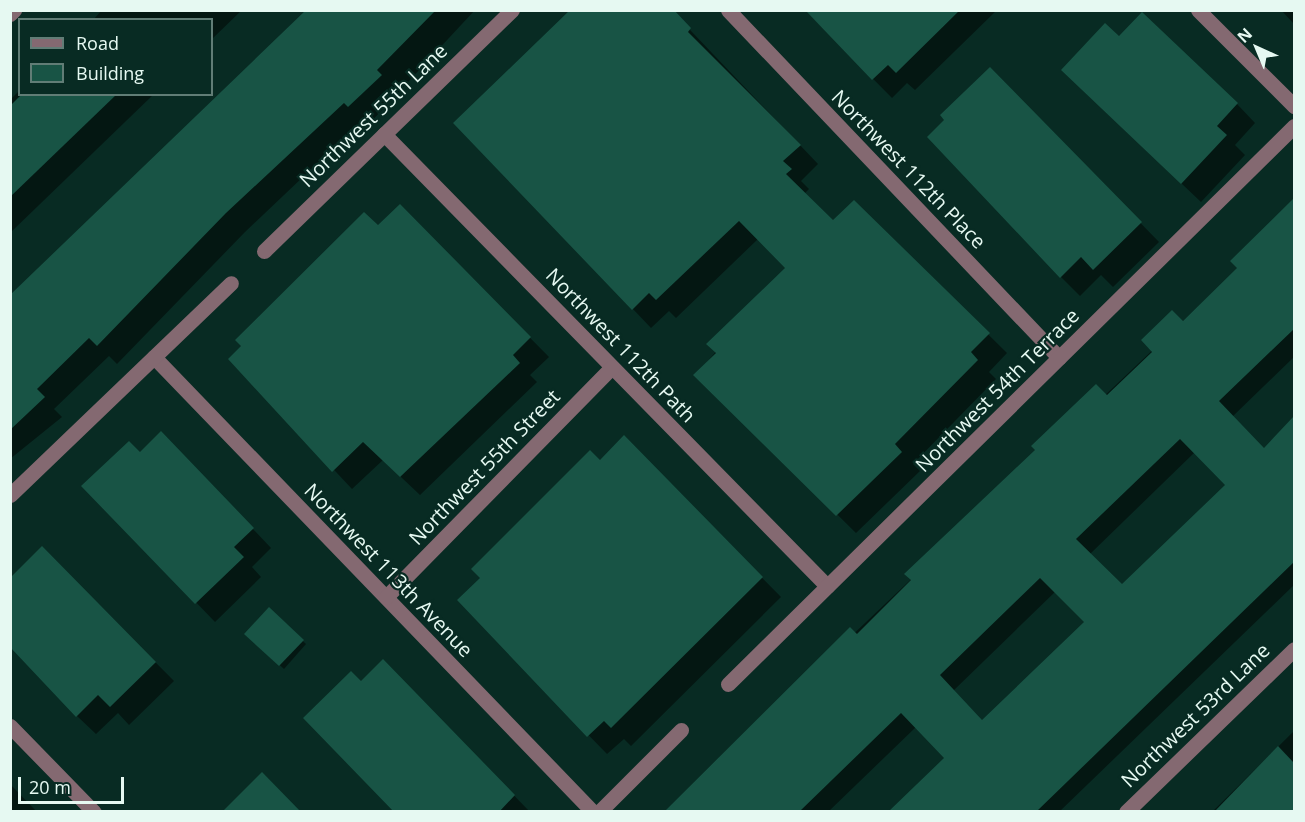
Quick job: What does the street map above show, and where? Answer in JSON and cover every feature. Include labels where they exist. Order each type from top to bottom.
[{"type":"street","points":[[10,14],[14,10]]},
{"type":"street","name":"Northwest 55th Lane","points":[[264,250],[512,10]]},
{"type":"street","name":"Northwest 112th Place","points":[[728,10],[1059,357]]},
{"type":"street","points":[[1198,10],[1294,106]]},
{"type":"street","name":"Northwest 54th Terrace","points":[[728,684],[1294,126]]},
{"type":"street","name":"Northwest 112th Path","points":[[384,134],[827,586]]},
{"type":"street","points":[[10,495],[231,283]]},
{"type":"street","name":"Northwest 113th Avenue","points":[[154,357],[593,812]]},
{"type":"street","name":"Northwest 55th Street","points":[[386,597],[612,367]]},
{"type":"street","name":"Northwest 53rd Lane","points":[[1126,812],[1294,649]]},
{"type":"street","points":[[10,726],[94,812]]},
{"type":"street","points":[[599,812],[681,730]]},
{"type":"building","points":[[306,10],[436,10],[377,70],[382,75],[348,107],[344,103],[226,213],[97,346],[89,338],[37,389],[45,397],[10,430],[10,295]]},
{"type":"building","points":[[570,10],[674,10],[691,28],[688,32],[801,145],[783,161],[792,169],[786,174],[833,220],[854,200],[990,333],[971,352],[978,360],[895,444],[902,452],[836,516],[693,375],[716,353],[706,344],[785,268],[739,221],[656,300],[649,293],[632,310],[453,123]]},
{"type":"building","points":[[805,10],[960,10],[896,73],[888,65],[872,80]]},
{"type":"building","points":[[1142,12],[1238,103],[1217,126],[1227,135],[1181,184],[1061,70],[1105,23],[1119,36]]},
{"type":"building","points":[[990,67],[1142,222],[1093,270],[1081,257],[1060,278],[927,137],[944,120],[940,115]]},
{"type":"building","points":[[20,96],[115,96],[10,197],[10,106]]},
{"type":"building","points":[[1294,198],[1294,329],[1219,401],[1264,448],[1294,416],[1294,562],[1036,812],[888,812],[944,758],[901,713],[799,812],[664,812],[850,627],[857,634],[911,580],[904,574],[1035,450],[1031,446],[1096,384],[1107,395],[1152,352],[1141,340],[1172,310],[1183,321],[1237,268],[1230,261]],"holes":[[[1180,439],[1225,485],[1122,584],[1076,539]],[[1040,578],[1084,622],[982,720],[940,675]]]},
{"type":"building","points":[[400,204],[531,337],[513,355],[520,363],[400,477],[363,442],[332,472],[228,359],[241,346],[235,340],[364,212],[378,225]]},
{"type":"building","points":[[161,431],[254,528],[234,547],[244,557],[195,604],[81,486],[129,441],[140,452]]},
{"type":"building","points":[[624,435],[763,577],[611,728],[604,721],[587,737],[457,600],[480,578],[471,569],[590,450],[600,460]]},
{"type":"building","points":[[42,546],[156,662],[110,707],[98,695],[76,717],[10,647],[10,578]]},
{"type":"building","points":[[269,607],[304,640],[279,666],[244,634]]},
{"type":"building","points":[[383,659],[515,795],[499,812],[394,812],[303,718],[351,671],[361,681]]},
{"type":"building","points":[[1278,746],[1294,763],[1294,812],[1214,812]]},
{"type":"building","points":[[262,772],[301,812],[222,812]]}]
